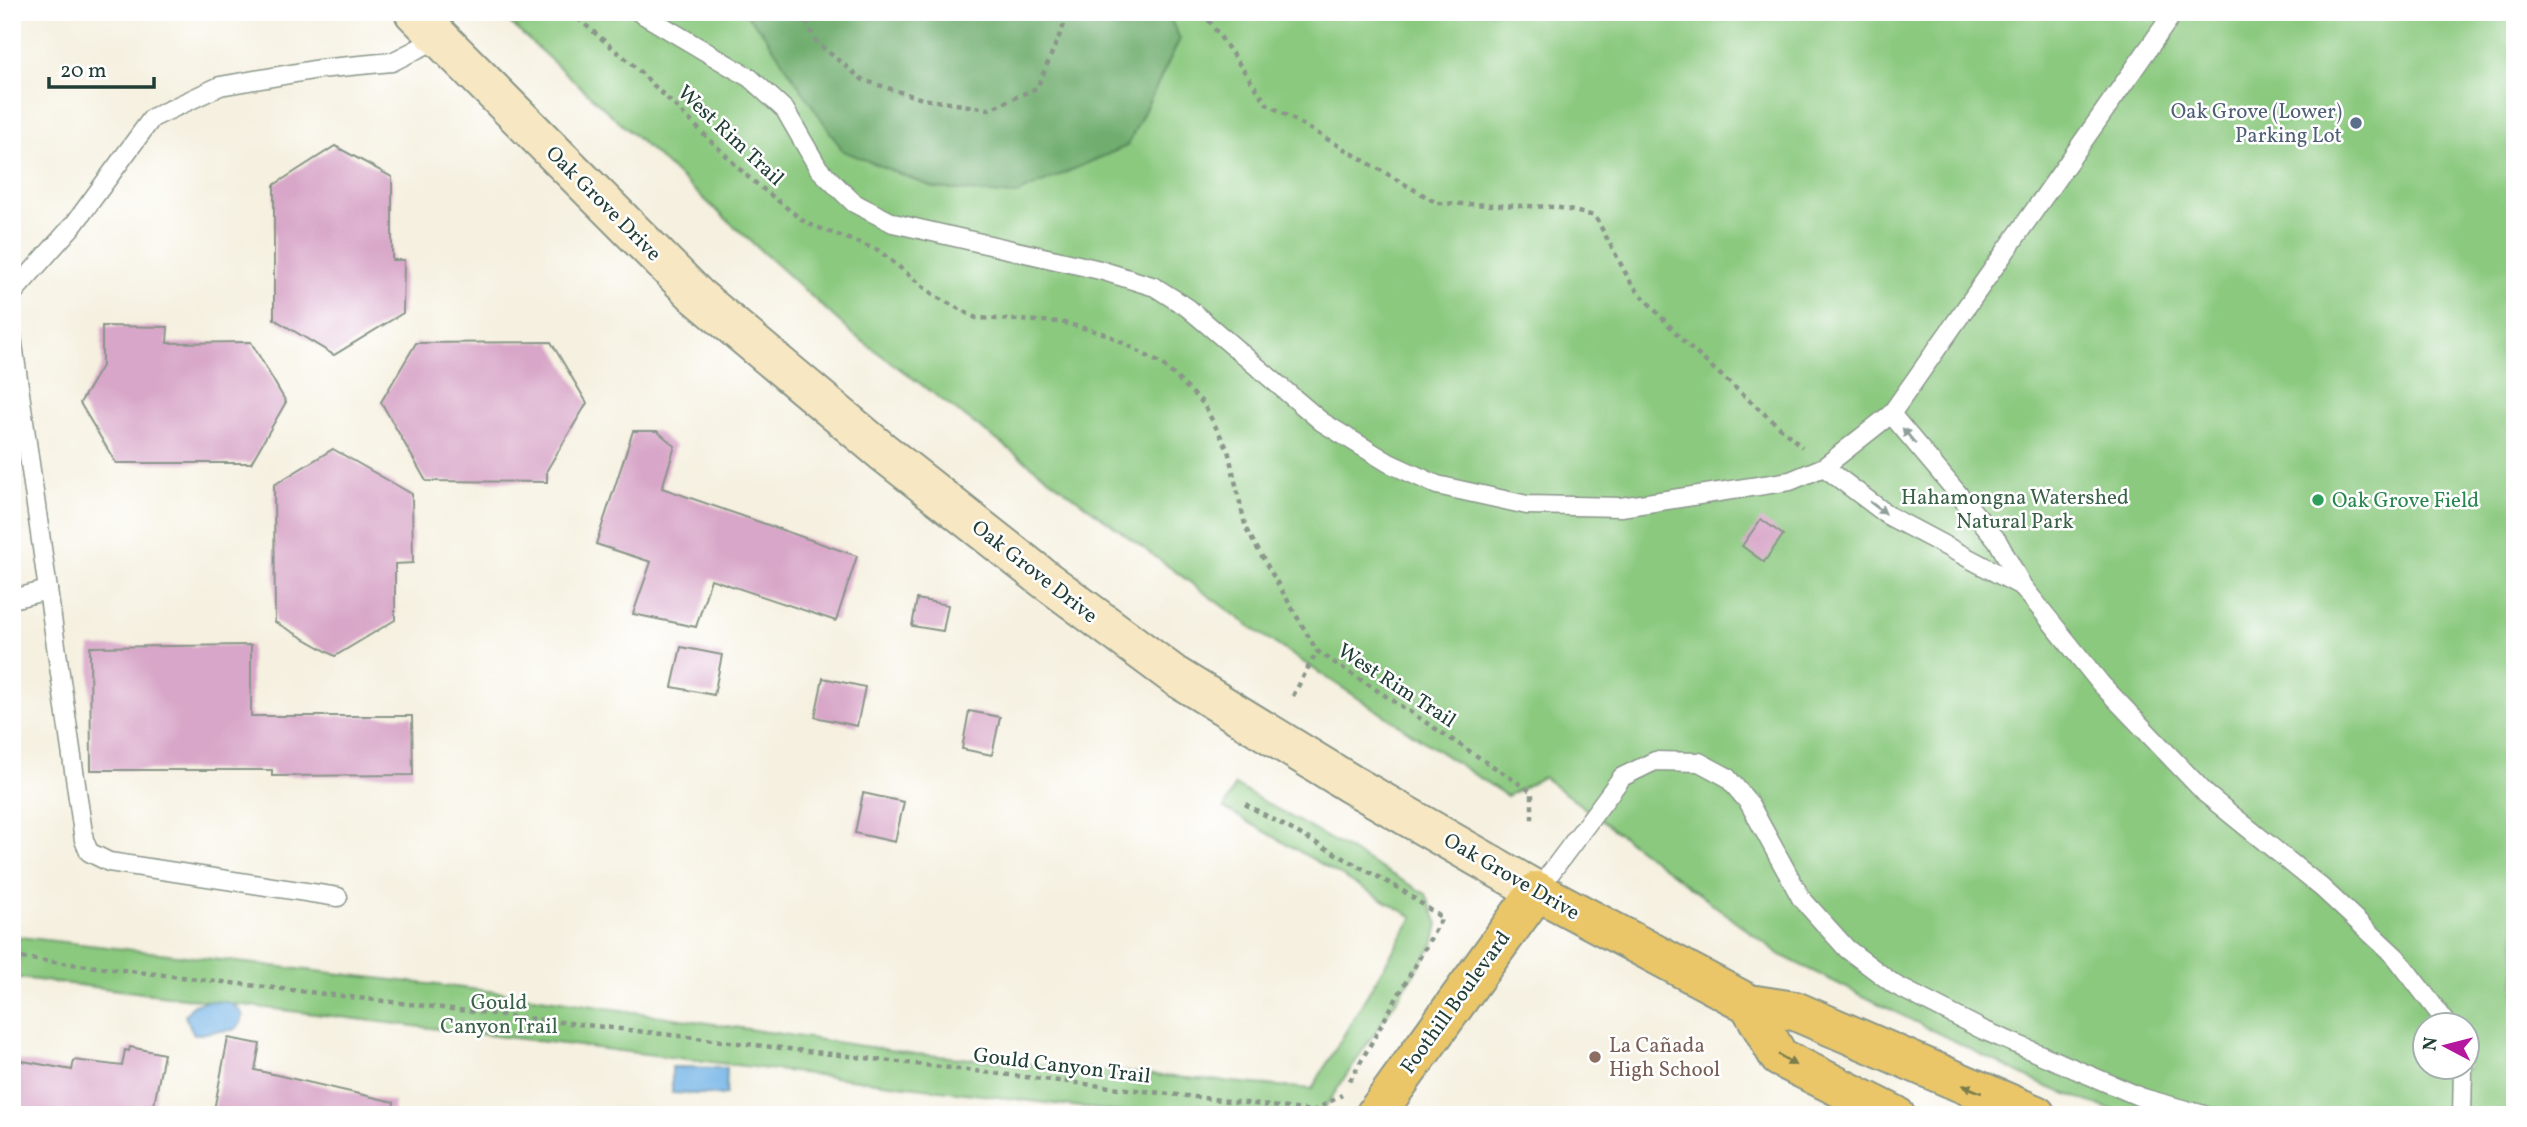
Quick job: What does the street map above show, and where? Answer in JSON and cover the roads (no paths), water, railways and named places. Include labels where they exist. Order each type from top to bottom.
[{"type":"main road","name":"Oak Grove Drive","points":[[1537,891],[1749,1004],[1795,1012],[2036,1115]]},
{"type":"main road","name":"Foothill Boulevard","points":[[1376,1115],[1537,891]]},
{"type":"main road","points":[[1749,1004],[1779,1057],[1895,1115]]},
{"type":"street","name":"Oak Grove Drive","points":[[427,25],[697,296],[883,452],[1047,581],[1175,676],[1351,784],[1537,891]]},
{"type":"lane","points":[[639,12],[750,78],[785,110],[819,169],[854,203],[893,223],[1100,270],[1155,288],[1188,308],[1322,422],[1389,463],[1437,485],[1527,505],[1621,507],[1790,481],[1824,467],[1891,414],[2174,12]]},
{"type":"lane","points":[[12,294],[75,223],[152,118],[220,86],[319,69],[392,62],[427,25]]},
{"type":"lane","points":[[12,337],[84,840],[89,852],[109,862],[338,897]]},
{"type":"lane","points":[[1891,414],[1997,540],[2023,587],[2101,684],[2206,794],[2322,888],[2396,957],[2438,1012]]},
{"type":"lane","points":[[1824,467],[1888,516],[2023,587]]},
{"type":"lane","points":[[12,599],[48,590]]},
{"type":"lane","points":[[1537,891],[1622,777],[1655,761],[1699,762],[1727,777],[1749,803],[1801,898],[1847,948],[1895,985],[1983,1030],[2143,1098],[2204,1115]]},
{"type":"lane","points":[[2462,1115],[2463,1082]]},
{"type":"water","points":[[207,1001],[224,1002],[237,1007],[243,1016],[237,1028],[194,1034],[185,1016],[193,1005]]},
{"type":"water","points":[[672,1067],[727,1068],[726,1095],[672,1093]]},
{"type":"place","name":"Oak Grove (Lower) Parking Lot","points":[[2356,123]]},
{"type":"place","name":"Oak Grove Field","points":[[2318,500]]},
{"type":"place","name":"La Cañada High School","points":[[1595,1057]]},
{"type":"park label","name":"Hahamongna Watershed Natural Park","points":[[2015,509]]},
{"type":"park label","name":"Gould Canyon Trail","points":[[499,1014]]}]
